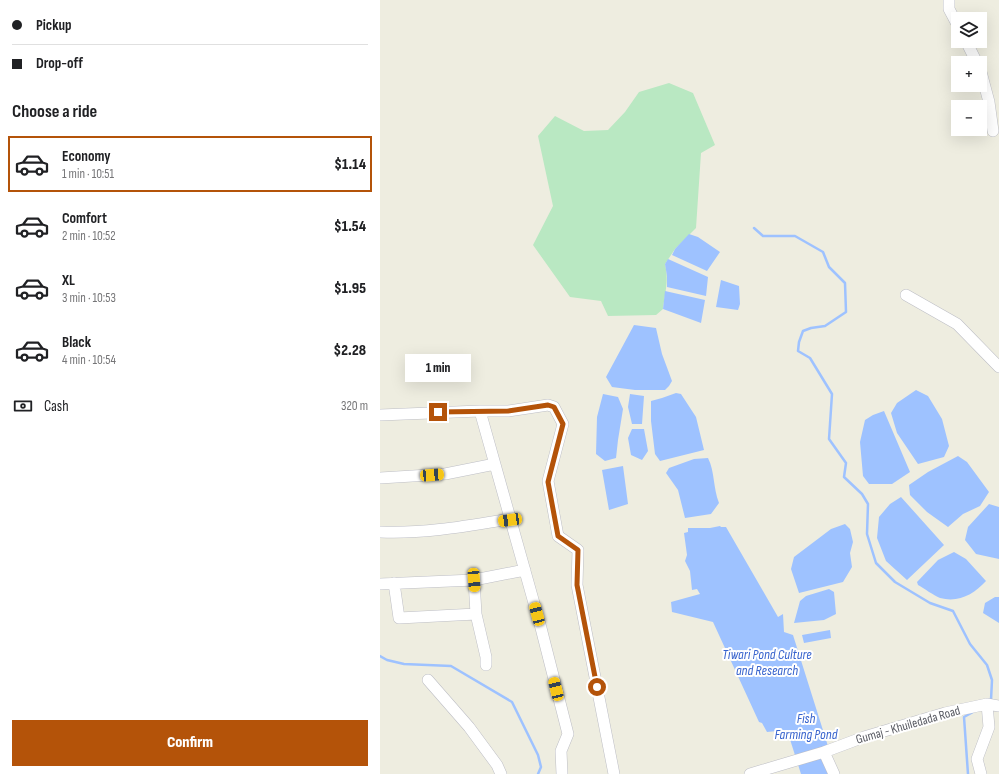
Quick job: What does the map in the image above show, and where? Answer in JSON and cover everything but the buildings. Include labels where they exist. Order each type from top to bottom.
[{"type":"street","points":[[949,0],[949,9],[951,13]]},
{"type":"street","points":[[986,92],[993,131]]},
{"type":"street","points":[[906,295],[957,324],[999,367]]},
{"type":"street","points":[[380,415],[508,411],[548,405],[554,407],[563,424],[548,482],[558,536],[578,550],[577,585],[614,774]]},
{"type":"street","points":[[480,411],[525,570],[568,734],[561,751],[562,774]]},
{"type":"street","points":[[380,478],[445,474],[495,464]]},
{"type":"street","points":[[380,532],[402,533],[510,520]]},
{"type":"street","points":[[380,584],[474,580],[525,570]]},
{"type":"street","points":[[474,580],[476,614],[486,657],[486,665]]},
{"type":"street","points":[[394,583],[399,618],[476,614]]},
{"type":"street","points":[[428,680],[469,727],[497,765],[501,774]]},
{"type":"street","points":[[981,774],[977,759],[987,736],[989,727],[987,704]]},
{"type":"street","name":"Gumaj - Khuiledada Road","points":[[750,774],[824,752],[864,737],[945,712],[987,704],[999,706]]},
{"type":"street","points":[[824,752],[834,774]]},
{"type":"green space","points":[[669,83],[693,93],[715,145],[701,153],[696,228],[675,249],[665,264],[667,281],[663,309],[656,315],[608,316],[601,301],[570,297],[533,245],[553,206],[538,136],[555,116],[584,131],[608,130],[625,112],[639,92]]},
{"type":"water","points":[[689,234],[698,237],[720,252],[707,271],[672,255],[675,249]]},
{"type":"water","points":[[668,259],[708,277],[706,296],[667,287],[665,264]]},
{"type":"water","points":[[721,280],[739,286],[740,304],[738,310],[716,307]]},
{"type":"water","points":[[665,291],[705,300],[701,323],[663,309]]},
{"type":"water","points":[[634,325],[656,328],[662,354],[672,381],[665,390],[635,390],[612,387],[606,377]]},
{"type":"water","points":[[916,390],[928,396],[942,419],[949,446],[944,457],[918,464],[897,433],[891,413],[897,403]]},
{"type":"water","points":[[676,393],[681,394],[696,417],[704,450],[660,461],[655,454],[651,421],[651,401]]},
{"type":"water","points":[[603,394],[618,397],[623,409],[616,458],[605,461],[596,454],[597,417]]},
{"type":"water","points":[[630,394],[644,396],[642,424],[632,424],[628,407]]},
{"type":"water","points":[[884,411],[910,472],[892,484],[869,484],[863,476],[860,442],[865,420]]},
{"type":"water","points":[[632,429],[644,429],[648,451],[642,460],[631,455],[628,438]]},
{"type":"water","points":[[958,456],[967,462],[989,492],[980,506],[963,514],[948,527],[927,512],[910,495],[909,485],[928,472]]},
{"type":"water","points":[[708,458],[712,469],[719,503],[711,514],[685,518],[678,490],[666,473],[669,468],[694,459]]},
{"type":"water","points":[[623,466],[628,504],[609,510],[602,470]]},
{"type":"water","points":[[901,497],[944,545],[907,580],[886,561],[877,538],[879,517],[890,504]]},
{"type":"water","points":[[989,504],[999,507],[999,559],[976,554],[965,540],[968,527]]},
{"type":"water","points":[[845,524],[850,529],[853,542],[850,553],[852,567],[843,582],[799,593],[791,569],[794,557],[831,529]]},
{"type":"water","name":"Tiwari Pond Culture and Research","points":[[720,526],[726,527],[778,617],[783,614],[784,632],[793,635],[827,743],[834,774],[801,774],[787,730],[767,732],[762,723],[759,722],[713,622],[672,612],[671,602],[700,594],[697,589],[692,590],[690,571],[685,561],[687,555],[684,533],[688,532],[688,528],[710,528]]},
{"type":"water","points":[[954,552],[966,559],[986,581],[981,586],[966,596],[947,599],[937,597],[918,585],[917,582],[938,560]]},
{"type":"water","points":[[829,589],[834,592],[836,614],[824,620],[794,623],[800,601],[806,596]]},
{"type":"water","points":[[995,597],[999,597],[999,623],[983,613],[985,603]]},
{"type":"water","points":[[830,630],[831,638],[804,643],[802,635]]},
{"type":"waterway","points":[[754,228],[763,236],[795,236],[823,252],[829,267],[845,283],[846,312],[825,326],[803,331],[799,342],[798,351],[810,358],[832,394],[829,439],[846,463],[844,477],[862,494],[868,504],[867,534],[876,563],[895,582],[930,603],[953,611],[970,644],[987,665],[992,680],[991,700]]},
{"type":"waterway","points":[[380,656],[387,660],[404,664],[451,666],[512,702],[538,755],[541,767],[538,774]]},
{"type":"waterway","points":[[968,774],[964,717],[973,712]]},
{"type":"route","points":[[438,412],[508,411],[548,405],[554,407],[563,424],[548,482],[558,536],[578,550],[577,585],[597,687]]},
{"type":"water label","name":"Fish Farming Pond","points":[[806,726]]}]
